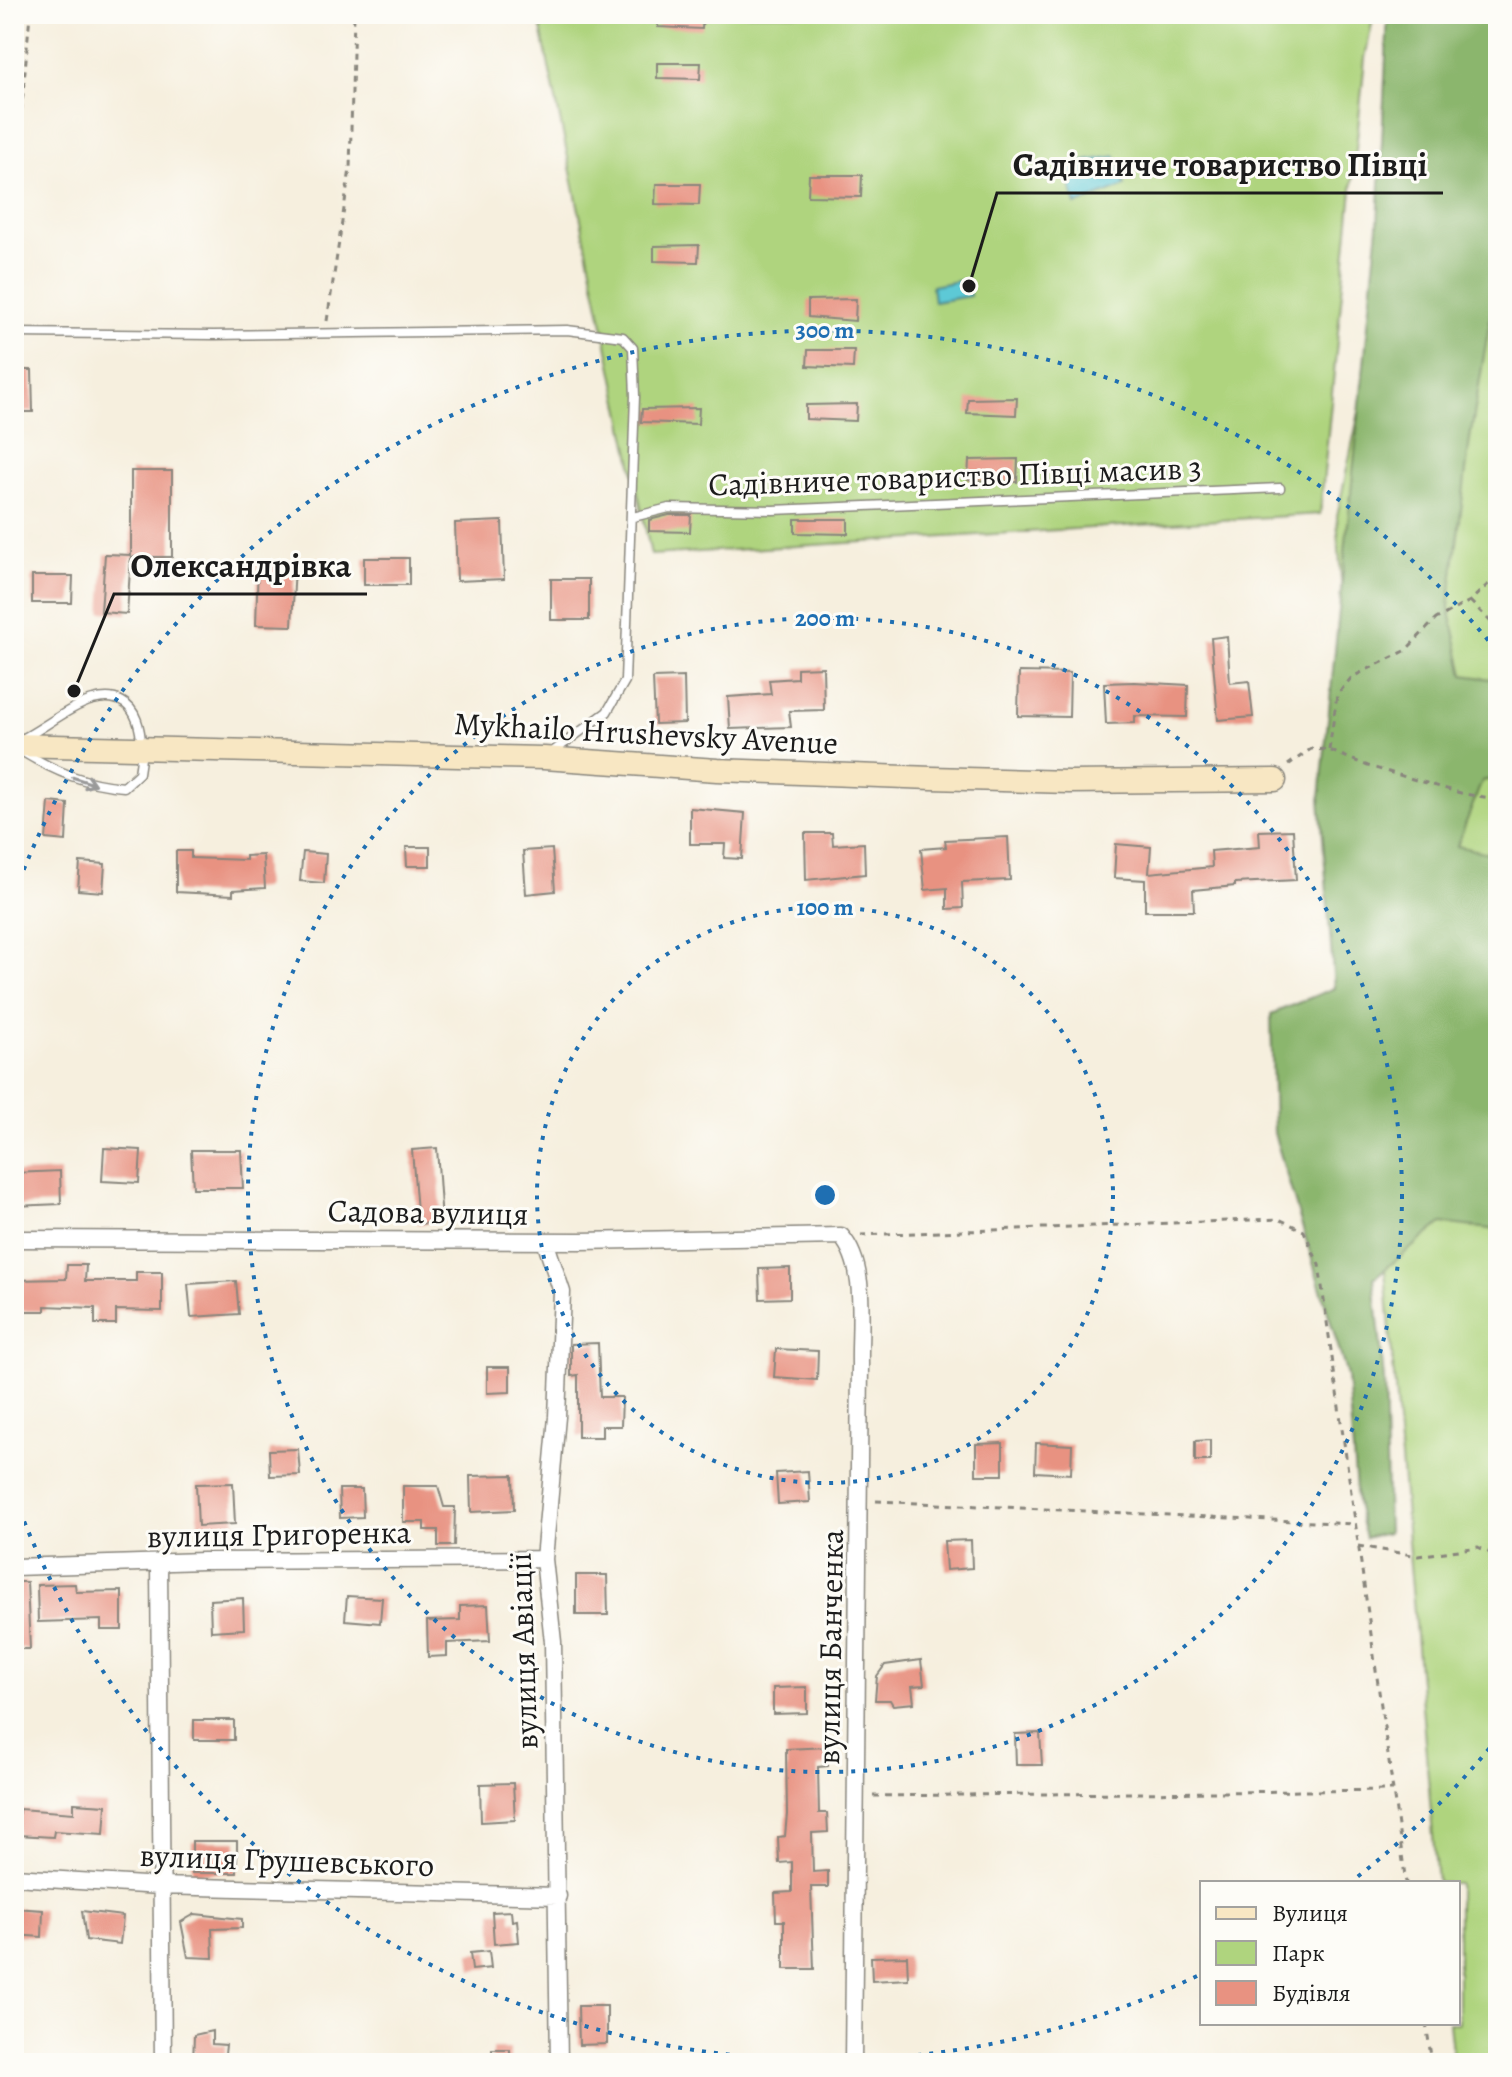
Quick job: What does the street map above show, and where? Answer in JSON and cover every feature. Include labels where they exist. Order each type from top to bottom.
[{"type":"street","name":"Mykhailo Hrushevsky Avenue","points":[[14,745],[544,758],[717,770],[978,780],[1275,780]]},
{"type":"street","name":"Садова вулиця","points":[[14,1239],[545,1241],[841,1236]]},
{"type":"street","name":"вулиця Банченка","points":[[841,1236],[851,1247],[857,1265],[860,1500],[853,2063]]},
{"type":"street","name":"вулиця Авіації","points":[[545,1241],[562,1292],[557,1417],[544,1559],[553,1642],[559,2063]]},
{"type":"street","name":"вулиця Григоренка","points":[[14,1567],[544,1559]]},
{"type":"street","points":[[159,1564],[163,2063]]},
{"type":"street","name":"вулиця Грушевського","points":[[14,1877],[102,1880],[160,1886],[558,1896]]},
{"type":"lane","points":[[14,333],[567,330],[623,337],[633,348],[634,363],[633,517],[625,681],[607,712],[544,758]]},
{"type":"lane","name":"Садівниче товариство Півці масив 3","points":[[633,517],[669,508],[773,510],[1280,488]]},
{"type":"lane","points":[[94,699],[113,700],[135,712],[142,727],[139,773],[124,787],[92,784],[51,769],[14,745],[94,699]]},
{"type":"path","points":[[14,195],[30,14]]},
{"type":"path","points":[[325,332],[350,169],[354,14]]},
{"type":"path","points":[[1329,750],[1337,695],[1352,677],[1405,651],[1436,619],[1470,601],[1498,575]]},
{"type":"path","points":[[1470,601],[1498,629]]},
{"type":"path","points":[[1275,780],[1286,766],[1311,749],[1329,750],[1464,794],[1498,799]]},
{"type":"path","points":[[841,1236],[1279,1219],[1304,1231],[1319,1265],[1406,1881]]},
{"type":"path","points":[[860,1500],[1355,1524]]},
{"type":"path","points":[[1358,1546],[1418,1556],[1478,1547],[1498,1557]]},
{"type":"path","points":[[855,1797],[1393,1790]]},
{"type":"path","points":[[1395,2063],[1431,2062],[1426,2025]]},
{"type":"green space","points":[[538,14],[1374,14],[1365,58],[1320,514],[651,555]]},
{"type":"green space","points":[[1388,14],[1498,14],[1498,272],[1470,439],[1449,607],[1464,675],[1498,680],[1498,778],[1482,781],[1457,846],[1498,855],[1498,1230],[1442,1223],[1374,1278],[1384,1379],[1388,1533],[1365,1538],[1357,1503],[1347,1376],[1274,1133],[1271,1014],[1334,988],[1320,798],[1378,226]]},
{"type":"green space","points":[[1443,14],[1498,14],[1498,2063],[1453,2063],[1449,2025],[1460,2025],[1460,1881],[1437,1881],[1380,1211],[1337,516]]},
{"type":"water","points":[[1116,156],[1125,186],[1076,205],[1065,164]]},
{"type":"water","points":[[968,279],[970,296],[934,302],[932,286]]},
{"type":"building","points":[[658,14],[703,14],[702,29],[658,27]]},
{"type":"building","points":[[657,63],[701,63],[700,79],[657,78]]},
{"type":"building","points":[[809,175],[862,175],[861,197],[808,196]]},
{"type":"building","points":[[656,184],[700,184],[699,205],[655,204]]},
{"type":"building","points":[[699,245],[698,262],[654,261],[654,246]]},
{"type":"building","points":[[856,299],[855,321],[808,317],[808,300]]},
{"type":"building","points":[[808,350],[854,350],[853,368],[807,366]]},
{"type":"building","points":[[14,370],[32,370],[33,412],[14,412]]},
{"type":"building","points":[[1017,398],[1016,415],[967,413],[968,399]]},
{"type":"building","points":[[857,404],[856,421],[806,419],[806,405]]},
{"type":"building","points":[[699,408],[698,424],[641,422],[642,409]]},
{"type":"building","points":[[1018,459],[1017,482],[968,480],[969,460]]},
{"type":"building","points":[[131,471],[172,471],[172,557],[131,557]]},
{"type":"building","points":[[669,515],[691,515],[690,532],[649,531],[649,520]]},
{"type":"building","points":[[795,519],[848,519],[848,534],[795,533]]},
{"type":"building","points":[[502,521],[504,579],[457,581],[455,523]]},
{"type":"building","points":[[105,554],[131,555],[127,614],[101,612]]},
{"type":"building","points":[[364,558],[409,558],[409,585],[364,585]]},
{"type":"building","points":[[258,563],[295,564],[292,626],[256,625]]},
{"type":"building","points":[[32,576],[73,576],[72,603],[32,603]]},
{"type":"building","points":[[551,579],[589,579],[589,620],[551,620]]},
{"type":"building","points":[[1227,636],[1230,683],[1249,681],[1253,717],[1218,720],[1211,638]]},
{"type":"building","points":[[823,667],[824,710],[789,711],[791,727],[730,729],[728,697],[771,694],[769,680],[797,678],[797,668]]},
{"type":"building","points":[[1019,672],[1070,673],[1069,717],[1018,716]]},
{"type":"building","points":[[684,677],[685,723],[655,724],[653,678]]},
{"type":"building","points":[[1104,683],[1188,685],[1187,717],[1135,716],[1135,723],[1106,724]]},
{"type":"building","points":[[49,802],[68,804],[66,841],[46,839]]},
{"type":"building","points":[[690,808],[745,813],[742,859],[724,858],[725,844],[690,844]]},
{"type":"building","points":[[1293,830],[1296,880],[1235,883],[1235,886],[1193,890],[1194,911],[1145,911],[1145,880],[1114,878],[1116,844],[1151,847],[1149,873],[1212,867],[1211,851],[1260,847],[1259,831]]},
{"type":"building","points":[[805,833],[832,833],[833,845],[864,843],[865,874],[806,880]]},
{"type":"building","points":[[1008,837],[1010,880],[962,882],[963,908],[947,909],[947,888],[925,890],[921,849],[946,847],[945,840]]},
{"type":"building","points":[[406,847],[430,847],[430,866],[407,866]]},
{"type":"building","points":[[552,849],[555,891],[526,894],[523,851]]},
{"type":"building","points":[[176,851],[191,851],[191,858],[246,860],[246,856],[263,855],[265,888],[233,890],[233,895],[176,892]]},
{"type":"building","points":[[303,852],[326,854],[324,883],[300,881]]},
{"type":"building","points":[[80,862],[105,864],[103,892],[78,890]]},
{"type":"building","points":[[104,1148],[141,1150],[139,1183],[102,1181]]},
{"type":"building","points":[[437,1148],[442,1222],[418,1224],[412,1150]]},
{"type":"building","points":[[191,1150],[241,1150],[243,1188],[193,1188]]},
{"type":"building","points":[[60,1171],[61,1204],[14,1206],[14,1173]]},
{"type":"building","points":[[67,1265],[86,1265],[85,1281],[136,1281],[136,1272],[162,1272],[162,1311],[116,1310],[116,1324],[95,1324],[95,1308],[45,1306],[45,1311],[14,1311],[14,1280],[66,1279]]},
{"type":"building","points":[[790,1268],[790,1298],[760,1299],[759,1269]]},
{"type":"building","points":[[236,1281],[239,1314],[191,1317],[188,1284]]},
{"type":"building","points":[[598,1343],[600,1397],[622,1397],[621,1426],[602,1426],[602,1437],[578,1437],[578,1375],[571,1376],[571,1344]]},
{"type":"building","points":[[776,1349],[818,1351],[817,1380],[774,1377]]},
{"type":"building","points":[[487,1367],[510,1367],[510,1392],[487,1393]]},
{"type":"building","points":[[1210,1440],[1210,1461],[1195,1461],[1195,1441]]},
{"type":"building","points":[[1003,1443],[1003,1475],[976,1475],[976,1444]]},
{"type":"building","points":[[1036,1443],[1072,1445],[1071,1474],[1035,1472]]},
{"type":"building","points":[[298,1449],[300,1475],[270,1476],[269,1450]]},
{"type":"building","points":[[808,1471],[810,1502],[778,1504],[776,1473]]},
{"type":"building","points":[[513,1475],[514,1510],[471,1512],[470,1476]]},
{"type":"building","points":[[233,1483],[235,1524],[198,1526],[196,1484]]},
{"type":"building","points":[[403,1486],[438,1486],[444,1507],[455,1507],[454,1546],[438,1546],[438,1530],[424,1530],[424,1522],[403,1522]]},
{"type":"building","points":[[339,1489],[362,1489],[363,1517],[340,1518]]},
{"type":"building","points":[[971,1540],[972,1568],[946,1570],[944,1541]]},
{"type":"building","points":[[576,1575],[607,1575],[608,1615],[576,1615]]},
{"type":"building","points":[[14,1582],[27,1582],[30,1649],[14,1649]]},
{"type":"building","points":[[75,1584],[76,1592],[122,1591],[122,1630],[101,1630],[101,1620],[38,1622],[37,1585]]},
{"type":"building","points":[[347,1596],[382,1598],[380,1623],[345,1620]]},
{"type":"building","points":[[243,1598],[244,1629],[211,1631],[210,1600]]},
{"type":"building","points":[[488,1605],[490,1641],[447,1643],[447,1656],[428,1657],[427,1621],[460,1620],[460,1606]]},
{"type":"building","points":[[921,1660],[924,1685],[912,1686],[914,1703],[893,1705],[890,1700],[875,1700],[877,1676],[885,1665]]},
{"type":"building","points":[[807,1687],[807,1713],[773,1714],[773,1688]]},
{"type":"building","points":[[194,1720],[234,1720],[234,1740],[194,1740]]},
{"type":"building","points":[[1040,1733],[1042,1765],[1016,1765],[1015,1734]]},
{"type":"building","points":[[828,1747],[828,1766],[818,1767],[819,1813],[827,1813],[828,1832],[812,1833],[813,1872],[828,1871],[828,1887],[811,1887],[814,1969],[784,1969],[784,1921],[776,1921],[775,1893],[792,1892],[792,1862],[779,1863],[778,1837],[785,1836],[787,1814],[786,1749]]},
{"type":"building","points":[[513,1783],[515,1820],[481,1822],[480,1784]]},
{"type":"building","points":[[74,1803],[106,1805],[104,1834],[54,1831],[53,1837],[18,1835],[19,1809],[74,1813]]},
{"type":"building","points":[[192,1841],[237,1841],[237,1873],[192,1873]]},
{"type":"building","points":[[14,1908],[43,1910],[42,1937],[14,1935]]},
{"type":"building","points":[[82,1911],[123,1916],[120,1944],[86,1940]]},
{"type":"building","points":[[511,1911],[512,1921],[517,1920],[519,1942],[494,1944],[492,1912]]},
{"type":"building","points":[[195,1914],[242,1919],[242,1928],[212,1929],[213,1958],[188,1957],[181,1922]]},
{"type":"building","points":[[489,1951],[491,1968],[472,1970],[470,1953]]},
{"type":"building","points":[[907,1956],[908,1979],[872,1981],[871,1957]]},
{"type":"building","points":[[578,2006],[607,2006],[607,2044],[579,2045]]},
{"type":"building","points":[[212,2031],[212,2044],[226,2045],[224,2063],[193,2063],[194,2035]]},
{"type":"building","points":[[492,2049],[510,2049],[510,2063],[492,2063]]},
{"type":"place","name":"Садівниче товариство Півці","points":[[969,286]]},
{"type":"place","name":"Олександрівка","points":[[74,691]]}]
